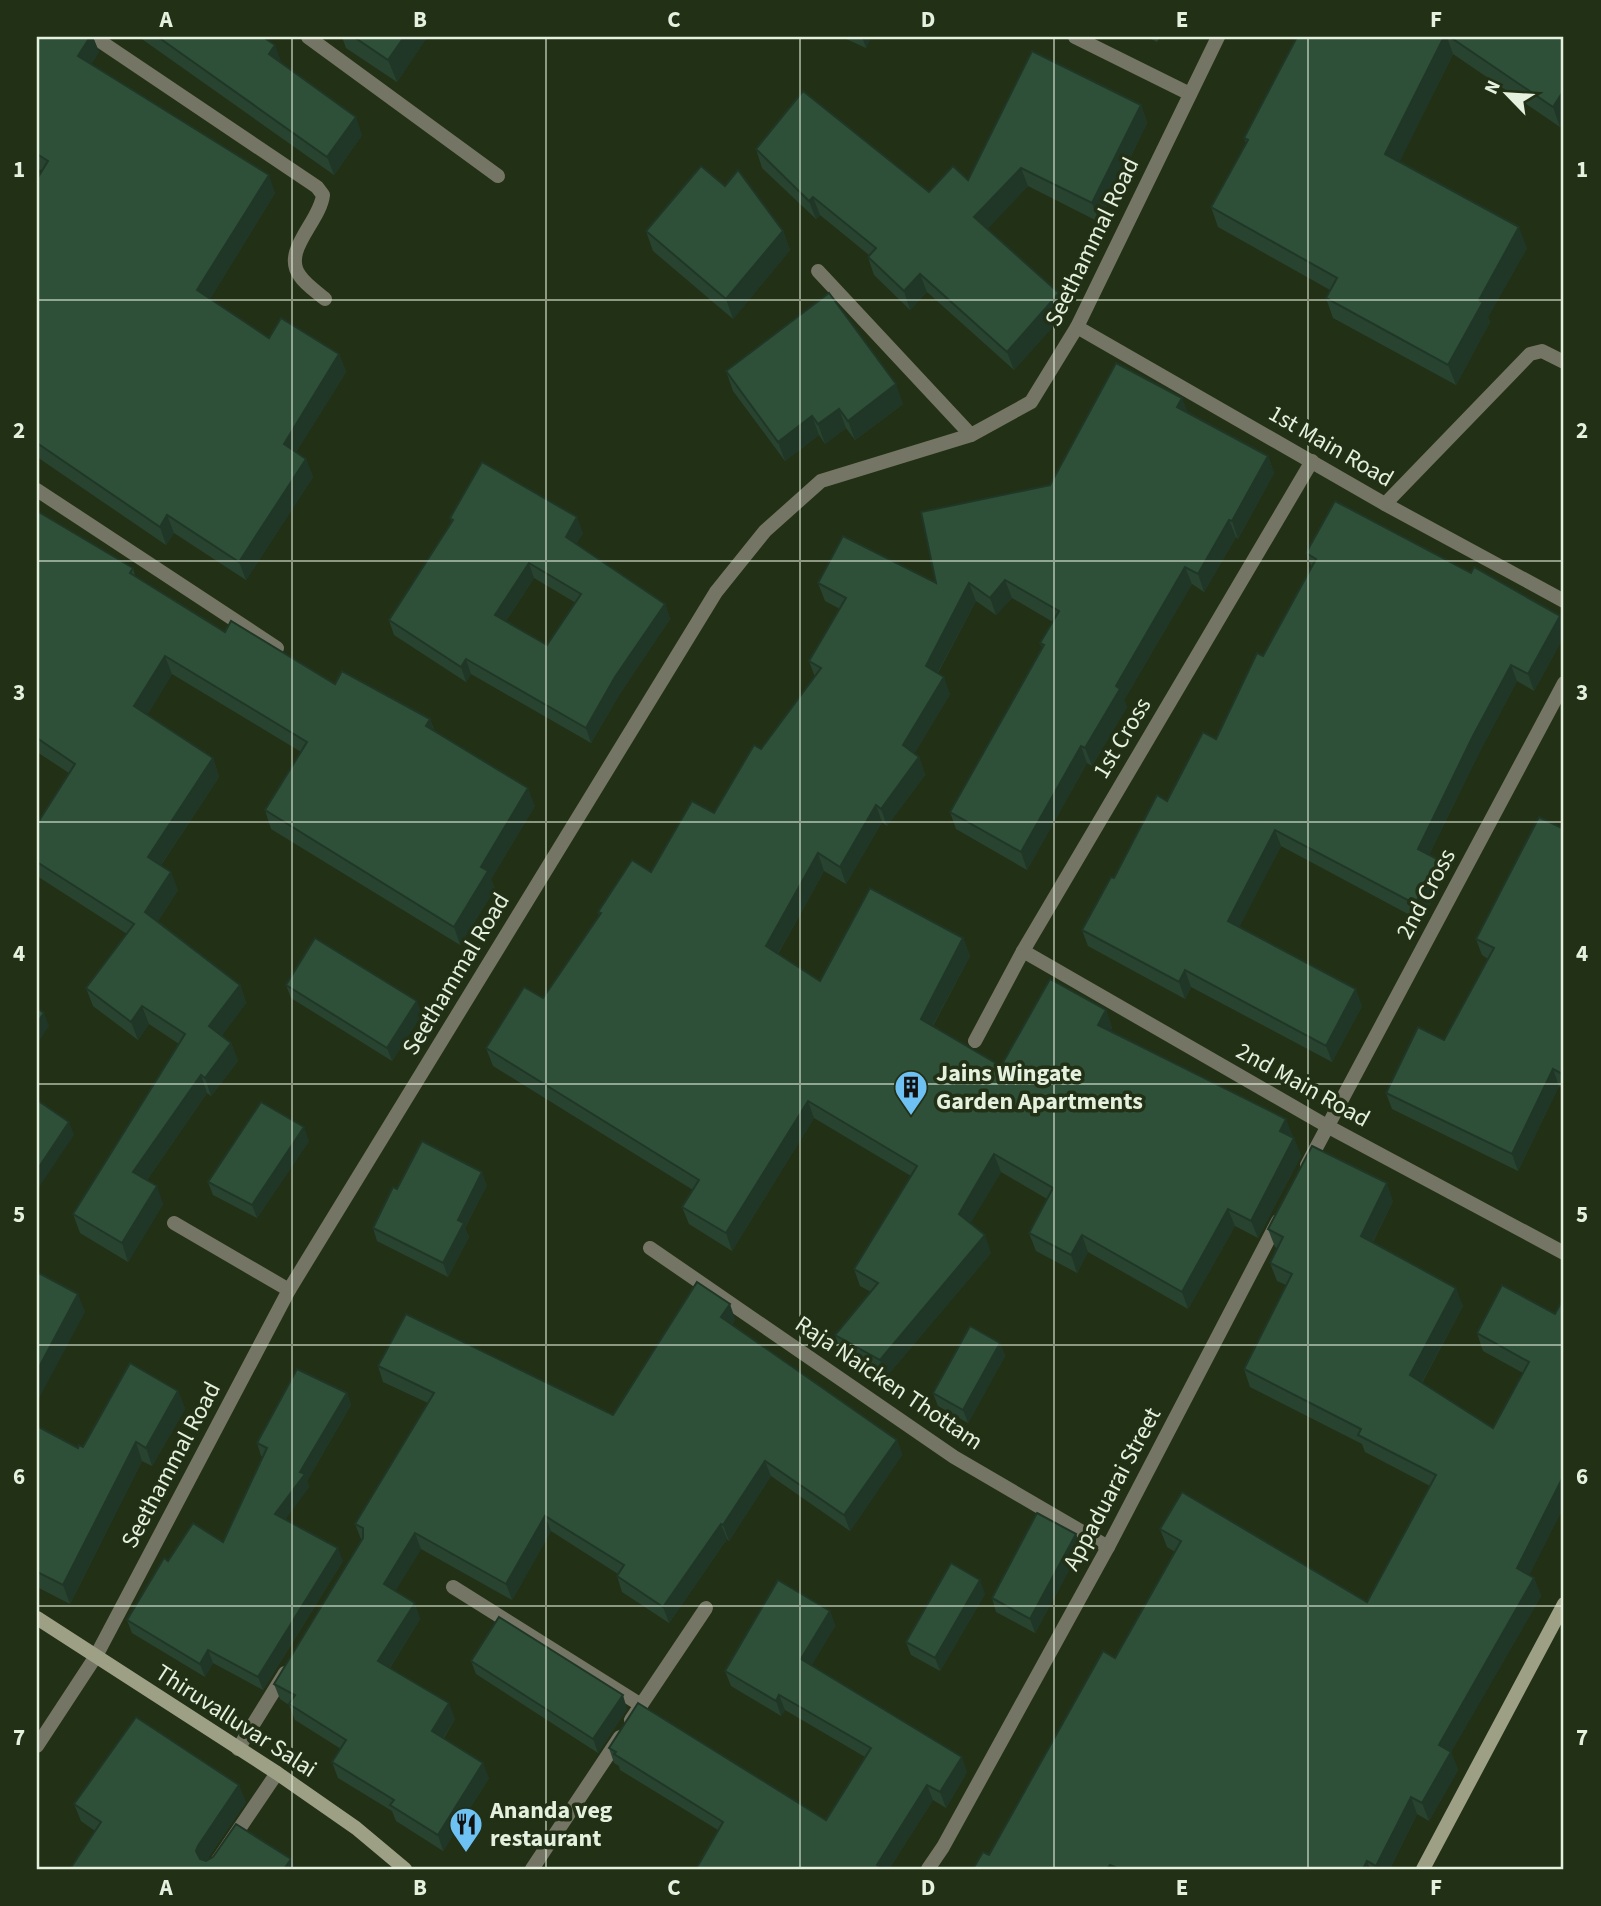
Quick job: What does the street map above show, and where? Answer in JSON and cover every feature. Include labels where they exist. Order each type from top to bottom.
[{"type":"street","points":[[94,37],[317,187],[323,195],[322,205],[296,247],[294,262],[299,276],[325,299]]},
{"type":"street","points":[[308,37],[498,176]]},
{"type":"street","points":[[1075,37],[1189,94]]},
{"type":"street","name":"Seethammal Road","points":[[37,1745],[96,1656],[289,1290],[716,592],[765,531],[821,481],[971,435],[1031,402],[1077,327],[1218,37]]},
{"type":"street","points":[[817,271],[971,435]]},
{"type":"street","name":"1st Main Road","points":[[1077,327],[1385,504],[1564,601]]},
{"type":"street","points":[[1385,504],[1530,354],[1542,351],[1564,362]]},
{"type":"street","name":"1st Cross","points":[[975,1041],[1023,951],[1312,461]]},
{"type":"street","points":[[37,490],[277,648]]},
{"type":"street","name":"2nd Cross","points":[[1327,1126],[1564,683]]},
{"type":"street","name":"2nd Main Road","points":[[1023,951],[1327,1126],[1564,1253]]},
{"type":"street","points":[[1301,1176],[1327,1126]]},
{"type":"street","name":"Appaduarai Street","points":[[928,1869],[950,1835],[1108,1547],[1282,1213]]},
{"type":"street","points":[[174,1223],[289,1290]]},
{"type":"street","name":"Raja Naicken Thottam","points":[[650,1248],[954,1457],[1108,1547]]},
{"type":"street","points":[[453,1587],[641,1705]]},
{"type":"street","points":[[1423,1869],[1564,1604]]},
{"type":"street","points":[[532,1869],[706,1608]]},
{"type":"street","name":"Thiruvalluvar Salai","points":[[37,1618],[277,1773],[356,1828],[405,1869]]},
{"type":"street","points":[[238,1749],[296,1655]]},
{"type":"street","points":[[212,1869],[277,1773]]},
{"type":"building","points":[[37,37],[90,37],[78,56],[269,175],[197,290],[269,338],[281,318],[339,354],[284,444],[306,459],[239,562],[167,515],[160,527],[37,443],[37,179],[48,161],[37,154]]},
{"type":"building","points":[[158,37],[263,37],[275,45],[269,54],[356,117],[327,157]]},
{"type":"building","points":[[354,37],[404,37],[388,60]]},
{"type":"building","points":[[1297,37],[1444,37],[1385,154],[1519,227],[1479,300],[1483,302],[1448,365],[1326,298],[1337,278],[1211,207],[1248,140],[1244,138]]},
{"type":"building","points":[[1450,37],[1564,37],[1564,90],[1553,107]]},
{"type":"building","points":[[1032,51],[1141,105],[1092,203],[1021,168],[974,217],[1059,293],[1007,352],[920,274],[904,291],[868,257],[876,248],[813,197],[809,201],[756,149],[803,91],[929,192],[953,166],[968,180]]},
{"type":"building","points":[[701,166],[725,186],[738,170],[783,231],[726,299],[646,231]]},
{"type":"building","points":[[829,293],[896,384],[848,421],[839,409],[818,424],[812,416],[778,442],[726,371]]},
{"type":"building","points":[[1116,363],[1182,398],[1177,407],[1268,456],[1232,521],[1229,520],[1198,574],[1185,567],[1116,686],[1120,689],[1085,748],[1081,746],[1021,852],[950,812],[1044,645],[1040,643],[1059,611],[1005,580],[990,598],[969,583],[926,666],[944,677],[903,745],[919,757],[881,809],[876,805],[840,867],[818,853],[766,946],[820,981],[870,888],[963,938],[921,1019],[1001,1066],[1050,979],[1106,1010],[1098,1025],[1286,1119],[1280,1131],[1294,1138],[1251,1221],[1228,1209],[1182,1292],[1082,1235],[1071,1255],[1029,1233],[1053,1188],[994,1154],[959,1214],[985,1235],[880,1360],[835,1335],[878,1283],[854,1269],[917,1166],[808,1101],[726,1233],[682,1207],[699,1180],[486,1048],[524,987],[543,998],[601,913],[598,912],[632,860],[651,872],[692,801],[714,813],[754,745],[761,749],[821,668],[809,661],[846,598],[818,583],[843,536],[936,583],[921,512],[1050,485]]},
{"type":"building","points":[[482,462],[577,517],[566,537],[665,604],[615,677],[586,728],[466,659],[461,667],[389,620],[453,520],[450,518]],"holes":[[[529,563],[581,594],[547,645],[495,615]]]},
{"type":"building","points":[[1335,501],[1471,573],[1474,567],[1560,616],[1528,674],[1511,665],[1473,736],[1418,849],[1439,860],[1415,904],[1275,830],[1228,921],[1356,989],[1326,1046],[1185,970],[1179,982],[1082,930],[1111,877],[1114,878],[1157,795],[1167,801],[1203,732],[1216,739],[1257,653],[1263,656],[1316,559],[1306,553]]},
{"type":"building","points":[[37,511],[133,568],[130,573],[225,632],[231,621],[335,684],[342,671],[430,719],[426,726],[528,788],[481,867],[488,871],[454,927],[265,810],[307,742],[165,656],[134,706],[213,758],[148,857],[171,872],[145,912],[240,985],[209,1026],[231,1043],[205,1078],[201,1075],[133,1172],[157,1186],[122,1243],[73,1214],[185,1034],[142,1006],[131,1022],[86,988],[134,924],[37,862],[37,824],[75,764],[37,738]]},
{"type":"building","points":[[1539,817],[1564,829],[1564,1075],[1553,1069],[1512,1154],[1386,1093],[1418,1027],[1444,1040],[1494,948],[1476,939]]},
{"type":"building","points":[[315,938],[417,1001],[387,1048],[286,985]]},
{"type":"building","points":[[37,1008],[44,1013],[37,1023]]},
{"type":"building","points":[[37,1100],[69,1122],[37,1170]]},
{"type":"building","points":[[261,1102],[304,1127],[252,1205],[208,1182]]},
{"type":"building","points":[[422,1141],[482,1172],[458,1220],[464,1223],[443,1263],[373,1228],[393,1187],[397,1189]]},
{"type":"building","points":[[1312,1146],[1387,1183],[1361,1236],[1456,1288],[1410,1375],[1493,1428],[1529,1362],[1477,1333],[1502,1285],[1555,1314],[1562,1301],[1564,1302],[1564,1475],[1517,1568],[1534,1578],[1439,1745],[1451,1752],[1422,1803],[1411,1797],[1376,1866],[1367,1861],[1363,1869],[1119,1869],[1110,1865],[1107,1869],[973,1869],[983,1852],[989,1855],[1103,1651],[1115,1658],[1181,1541],[1160,1529],[1182,1492],[1367,1602],[1436,1475],[1358,1435],[1361,1429],[1244,1369],[1292,1274],[1270,1263],[1283,1237],[1268,1229]]},
{"type":"building","points":[[37,1272],[78,1294],[37,1371]]},
{"type":"building","points":[[697,1282],[730,1304],[721,1317],[897,1440],[844,1515],[765,1461],[723,1525],[721,1524],[663,1607],[617,1576],[624,1565],[545,1516],[506,1584],[415,1533],[384,1584],[415,1603],[378,1661],[449,1703],[432,1731],[483,1763],[438,1835],[390,1805],[394,1800],[332,1762],[346,1740],[289,1704],[295,1695],[274,1684],[363,1538],[363,1528],[355,1524],[434,1393],[378,1366],[406,1314],[613,1415]]},
{"type":"building","points":[[970,1326],[1000,1343],[963,1410],[933,1393]]},
{"type":"building","points":[[130,1363],[178,1391],[146,1448],[136,1442],[63,1585],[37,1572],[37,1426],[78,1448],[79,1445],[83,1447]]},
{"type":"building","points":[[297,1369],[347,1393],[300,1472],[305,1474],[275,1514],[338,1548],[258,1677],[208,1650],[200,1664],[127,1620],[164,1558],[168,1561],[193,1523],[223,1542],[267,1448],[257,1443]]},
{"type":"building","points":[[1037,1513],[1076,1534],[1030,1619],[992,1598]]},
{"type":"building","points":[[951,1563],[980,1580],[935,1658],[906,1642]]},
{"type":"building","points":[[778,1580],[830,1611],[801,1659],[962,1757],[940,1792],[927,1785],[877,1865],[881,1869],[696,1869],[723,1822],[614,1754],[616,1752],[609,1748],[638,1703],[826,1820],[871,1748],[779,1695],[776,1701],[725,1671]]},
{"type":"building","points":[[499,1617],[623,1695],[593,1739],[471,1661]]},
{"type":"building","points":[[136,1717],[239,1785],[198,1846],[196,1851],[200,1859],[206,1861],[213,1857],[236,1824],[291,1859],[284,1869],[70,1869],[101,1822],[74,1804]]},
{"type":"place","name":"Jains Wingate Garden Apartments","points":[[911,1117]]},
{"type":"place","name":"Ananda veg restaurant","points":[[466,1854]]}]
